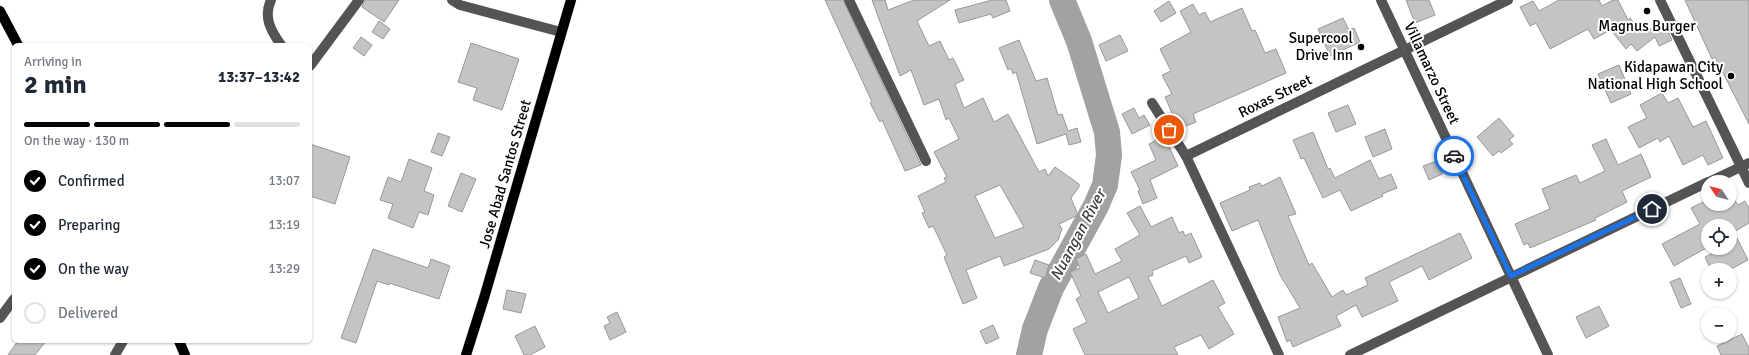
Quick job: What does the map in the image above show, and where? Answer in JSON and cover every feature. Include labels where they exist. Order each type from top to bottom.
[{"type":"main road","name":"Jose Abad Santos Street","points":[[466,355],[571,0]]},
{"type":"main road","points":[[0,11],[17,43]]},
{"type":"main road","points":[[180,343],[185,355]]},
{"type":"street","points":[[271,0],[268,15],[270,26],[280,43]]},
{"type":"street","points":[[312,63],[359,0]]},
{"type":"street","points":[[452,0],[460,5],[561,32]]},
{"type":"street","points":[[849,0],[926,161]]},
{"type":"street","name":"Villamarzo Street","points":[[1381,0],[1548,355]]},
{"type":"street","name":"Roxas Street","points":[[1186,156],[1508,0]]},
{"type":"street","points":[[1660,0],[1745,165],[1749,183]]},
{"type":"street","points":[[1152,103],[1186,156],[1278,355]]},
{"type":"street","points":[[1723,175],[1745,165]]},
{"type":"street","points":[[1350,355],[1701,185]]},
{"type":"street","points":[[0,318],[12,302]]},
{"type":"street","points":[[115,355],[122,343]]},
{"type":"building","points":[[365,0],[399,0],[384,22],[362,7]]},
{"type":"building","points":[[825,0],[843,0],[921,165],[905,171],[882,120],[880,122],[870,103],[872,102]]},
{"type":"building","points":[[872,0],[885,0],[888,10],[914,0],[950,0],[917,21],[929,46],[940,41],[949,60],[953,58],[964,80],[955,84],[964,108],[983,98],[994,122],[1008,114],[1039,172],[1045,169],[1048,176],[1055,167],[1079,184],[1079,187],[1071,198],[1078,215],[1059,224],[1062,229],[1058,240],[1049,249],[1004,266],[1000,256],[966,270],[977,298],[963,304],[944,257],[947,255],[933,226],[929,228],[922,213],[925,212],[918,196],[946,182],[944,178],[947,177],[934,152],[959,139],[949,118],[946,120],[939,99],[924,105],[911,70],[900,76]],"holes":[[[1000,185],[1024,227],[995,238],[975,196]]]},
{"type":"building","points":[[992,0],[1006,0],[1010,11],[993,18],[991,14],[959,23],[955,10]]},
{"type":"building","points":[[1406,0],[1429,0],[1435,15],[1415,23]]},
{"type":"building","points":[[1559,0],[1599,0],[1602,6],[1613,0],[1618,0],[1628,20],[1630,18],[1642,32],[1646,28],[1648,30],[1664,23],[1672,40],[1659,46],[1655,37],[1637,51],[1631,44],[1626,49],[1611,30],[1594,39],[1588,29],[1550,49],[1536,23],[1530,26],[1520,7],[1533,1],[1539,11]]},
{"type":"building","name":"Kidapawan City National High School","points":[[1685,0],[1749,0],[1749,124],[1715,57],[1712,59]]},
{"type":"building","points":[[1169,1],[1176,13],[1161,22],[1154,11]]},
{"type":"building","points":[[1193,4],[1199,15],[1205,12],[1210,22],[1242,8],[1252,31],[1255,30],[1265,53],[1276,49],[1286,73],[1193,114],[1196,122],[1179,129],[1165,97],[1172,94],[1162,75],[1171,71],[1160,49],[1191,32],[1180,11]]},
{"type":"building","points":[[1343,18],[1349,30],[1354,28],[1360,42],[1330,56],[1318,29]]},
{"type":"building","points":[[379,21],[390,29],[383,39],[372,32]]},
{"type":"building","points":[[1120,35],[1128,51],[1106,61],[1099,45]]},
{"type":"building","points":[[361,37],[372,45],[364,56],[353,48]]},
{"type":"building","points":[[1019,40],[1036,81],[1047,78],[1058,115],[1062,114],[1068,131],[1077,128],[1081,142],[1069,145],[1066,134],[1037,144],[1016,72],[1013,74],[1011,68],[1008,70],[999,48]]},
{"type":"building","points":[[471,43],[519,59],[502,110],[473,100],[477,88],[458,82]]},
{"type":"building","points":[[1619,65],[1631,94],[1611,103],[1598,74]]},
{"type":"building","points":[[1662,93],[1668,103],[1678,98],[1693,127],[1706,121],[1723,158],[1708,165],[1703,155],[1683,165],[1669,136],[1660,142],[1658,138],[1639,148],[1628,127],[1647,118],[1640,105]]},
{"type":"building","points":[[1348,105],[1356,124],[1336,132],[1328,113]]},
{"type":"building","points":[[1134,108],[1139,118],[1144,115],[1150,125],[1132,134],[1122,114]]},
{"type":"building","points":[[1499,118],[1514,136],[1509,140],[1513,144],[1501,153],[1499,151],[1493,156],[1477,137]]},
{"type":"building","points":[[1385,129],[1392,149],[1373,157],[1365,137]]},
{"type":"building","points":[[1313,132],[1328,169],[1330,168],[1335,178],[1370,160],[1379,179],[1391,174],[1397,188],[1382,194],[1383,196],[1351,211],[1340,190],[1323,198],[1304,158],[1301,159],[1293,140]]},
{"type":"building","points":[[438,133],[450,137],[442,156],[431,152]]},
{"type":"building","points":[[1164,136],[1178,166],[1150,180],[1157,198],[1143,204],[1138,191],[1140,190],[1131,172],[1156,160],[1149,144]]},
{"type":"building","points":[[1606,139],[1618,165],[1641,154],[1651,177],[1622,191],[1627,202],[1595,218],[1596,220],[1530,248],[1528,243],[1524,245],[1515,224],[1550,209],[1542,189],[1576,175],[1580,183],[1605,171],[1592,145]]},
{"type":"building","points":[[312,145],[350,157],[335,204],[312,197]]},
{"type":"building","points":[[409,159],[432,168],[424,191],[434,195],[428,215],[419,212],[413,228],[388,218],[393,204],[380,200],[388,177],[401,182]]},
{"type":"building","points":[[1437,161],[1442,174],[1429,180],[1423,166]]},
{"type":"building","points":[[461,173],[476,179],[462,212],[448,206]]},
{"type":"building","points":[[1280,177],[1296,214],[1288,216],[1309,265],[1312,263],[1332,297],[1343,290],[1346,295],[1368,285],[1365,278],[1460,233],[1472,258],[1429,280],[1422,266],[1389,282],[1398,301],[1362,317],[1356,305],[1336,316],[1341,326],[1293,347],[1290,340],[1287,342],[1278,317],[1300,308],[1280,275],[1258,220],[1232,231],[1220,203],[1250,190],[1249,187],[1260,183],[1262,186]]},
{"type":"building","points":[[1745,201],[1749,208],[1749,223],[1737,230],[1737,219],[1701,219],[1701,251],[1674,266],[1662,244],[1700,224],[1691,208],[1701,203],[1701,211],[1737,211],[1737,204],[1738,205]]},
{"type":"building","points":[[1140,206],[1151,227],[1172,217],[1179,233],[1183,231],[1185,236],[1191,233],[1202,257],[1189,263],[1186,256],[1152,271],[1153,275],[1148,277],[1162,306],[1213,280],[1225,303],[1218,307],[1234,334],[1209,349],[1201,335],[1174,347],[1178,355],[1085,355],[1073,329],[1087,322],[1076,299],[1081,296],[1070,272],[1080,268],[1076,259],[1086,254],[1095,274],[1122,261],[1115,249],[1140,235],[1127,213]],"holes":[[[1129,277],[1139,298],[1108,313],[1098,292]]]},
{"type":"building","points":[[1737,238],[1748,260],[1737,266],[1737,263],[1708,263],[1705,257],[1709,255],[1737,255]]},
{"type":"building","points":[[373,249],[428,268],[431,259],[450,266],[439,299],[389,283],[389,285],[377,281],[356,343],[341,338]]},
{"type":"building","points":[[1035,260],[1049,265],[1045,278],[1030,273]]},
{"type":"building","points":[[1680,278],[1691,304],[1681,308],[1670,282]]},
{"type":"building","points":[[507,290],[526,294],[521,313],[503,309]]},
{"type":"building","points":[[1599,306],[1609,326],[1586,338],[1576,317]]},
{"type":"building","points":[[617,312],[626,332],[610,340],[604,326],[610,323],[607,317]]},
{"type":"building","points":[[993,325],[999,338],[986,344],[980,331]]},
{"type":"building","points":[[535,326],[545,347],[530,355],[524,355],[515,336]]},
{"type":"building","points":[[1742,334],[1749,348],[1749,355],[1721,355],[1717,346],[1723,343],[1737,343],[1737,336]]},
{"type":"building","points":[[17,343],[44,343],[35,355],[8,355]]},
{"type":"waterway","name":"Nuangan River","points":[[1029,355],[1035,329],[1051,288],[1096,206],[1105,185],[1109,155],[1107,132],[1079,41],[1062,0]]},
{"type":"way so far","points":[[1169,130],[1186,156],[1404,50],[1454,156]]},
{"type":"place","name":"Magnus Burger","points":[[1647,11]]},
{"type":"place","name":"Supercool Drive Inn","points":[[1361,47]]},
{"type":"place","name":"Kidapawan City National High School","points":[[1731,76]]},
{"type":"route","points":[[1454,156],[1511,276],[1652,209]]}]
